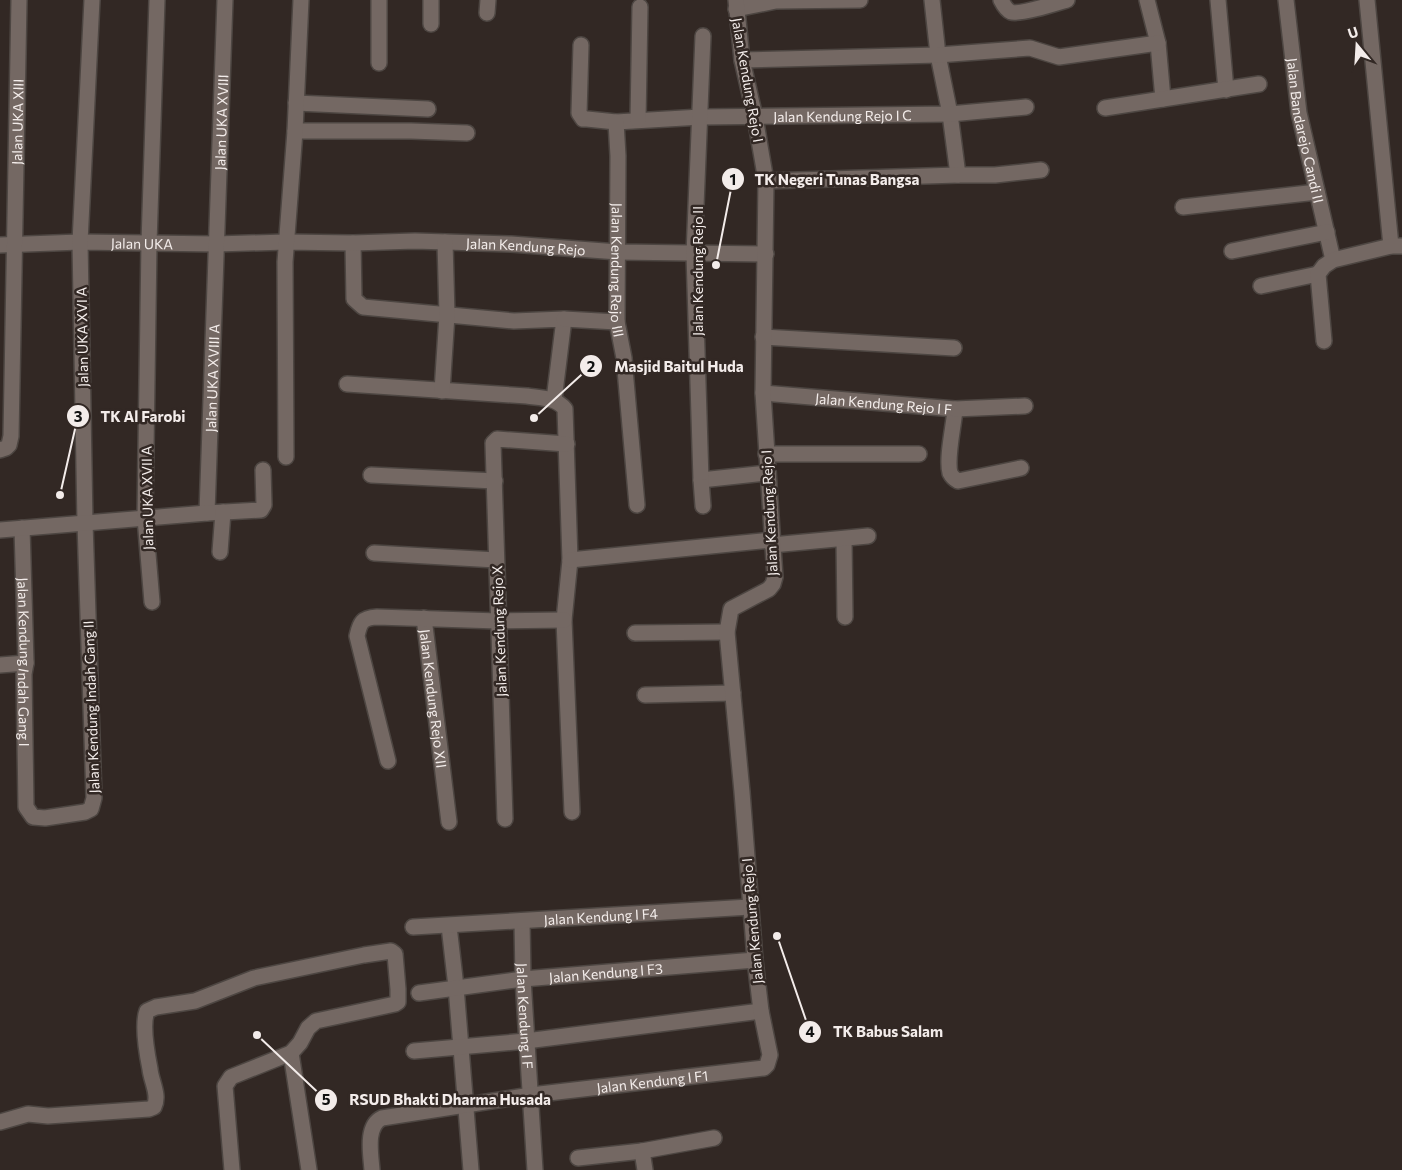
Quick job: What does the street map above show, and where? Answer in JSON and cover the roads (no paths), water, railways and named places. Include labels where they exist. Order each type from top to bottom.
[{"type":"street","name":"Jalan UKA XIII","points":[[4,447],[11,436],[7,245],[19,0]]},
{"type":"street","name":"Jalan UKA XVI A","points":[[85,523],[80,242],[92,0]]},
{"type":"street","name":"Jalan UKA XVII A","points":[[152,602],[145,518],[149,243],[157,0]]},
{"type":"street","name":"Jalan UKA XVIII","points":[[216,244],[224,0]]},
{"type":"street","points":[[286,457],[284,262],[295,131],[301,0]]},
{"type":"street","points":[[379,0],[379,63]]},
{"type":"street","points":[[431,0],[431,24]]},
{"type":"street","points":[[736,5],[776,1],[860,0]]},
{"type":"street","points":[[932,0],[938,55],[950,114],[958,175]]},
{"type":"street","points":[[1003,4],[1012,13],[1067,0]]},
{"type":"street","points":[[1146,0],[1158,43],[1163,99]]},
{"type":"street","points":[[1218,0],[1226,90]]},
{"type":"street","name":"Jalan Bandarejo Candi II","points":[[1286,0],[1299,113],[1333,260]]},
{"type":"street","points":[[1261,286],[1318,274],[1324,266],[1333,260],[1397,246],[1366,0]]},
{"type":"street","name":"Jalan Kendung Rejo I","points":[[736,5],[742,60],[756,117],[766,181],[763,393],[775,577],[769,589],[731,609],[727,632],[755,960],[769,1061]]},
{"type":"street","points":[[638,120],[640,7]]},
{"type":"street","name":"Jalan Kendung Rejo II","points":[[703,506],[694,254],[704,36]]},
{"type":"street","points":[[742,60],[938,55],[1030,48],[1059,57],[1158,43]]},
{"type":"street","name":"Jalan Kendung Rejo I C","points":[[581,45],[580,115],[583,118],[616,122],[701,117],[950,114],[1026,107]]},
{"type":"street","points":[[1106,108],[1259,84]]},
{"type":"street","points":[[296,103],[428,109]]},
{"type":"street","name":"Jalan Kendung Rejo III","points":[[616,122],[618,156],[617,322],[624,358],[637,505]]},
{"type":"street","points":[[295,131],[467,133]]},
{"type":"street","points":[[766,181],[995,175],[1041,170]]},
{"type":"street","points":[[1183,207],[1317,192]]},
{"type":"street","points":[[1232,251],[1327,232]]},
{"type":"street","name":"Jalan Kendung Rejo","points":[[286,242],[353,244],[411,241],[511,244],[618,252],[766,254]]},
{"type":"street","name":"Jalan UKA","points":[[7,245],[80,242],[216,244],[286,242]]},
{"type":"street","points":[[442,391],[447,315],[445,242]]},
{"type":"street","name":"Jalan UKA XVIII A","points":[[207,512],[216,244]]},
{"type":"street","points":[[353,244],[354,299],[360,305],[514,321],[564,319],[617,322]]},
{"type":"street","points":[[1318,274],[1324,340]]},
{"type":"street","points":[[554,400],[564,319]]},
{"type":"street","points":[[764,337],[954,348]]},
{"type":"street","points":[[347,384],[527,396],[554,400],[565,409],[570,560],[564,620],[572,812]]},
{"type":"street","name":"Jalan Kendung Rejo I F","points":[[763,393],[955,409],[949,464],[951,475],[954,478],[958,481],[1021,468]]},
{"type":"street","points":[[955,409],[1025,406]]},
{"type":"street","name":"Jalan Kendung Rejo X","points":[[505,819],[493,443],[497,439],[566,444]]},
{"type":"street","points":[[766,454],[919,454]]},
{"type":"street","points":[[0,530],[263,508],[263,470]]},
{"type":"street","points":[[701,480],[767,473]]},
{"type":"street","points":[[371,474],[495,481]]},
{"type":"street","points":[[220,552],[223,512]]},
{"type":"street","name":"Jalan Kendung Indah Gang II","points":[[26,796],[26,807],[33,817],[46,818],[85,812],[91,809],[94,798],[85,523]]},
{"type":"street","name":"Jalan Kendung Indah Gang I","points":[[22,528],[26,663],[24,674],[26,796]]},
{"type":"street","points":[[570,560],[868,536]]},
{"type":"street","points":[[844,539],[846,617]]},
{"type":"street","points":[[374,553],[496,560]]},
{"type":"street","points":[[388,761],[357,636],[359,627],[367,618],[424,618]]},
{"type":"street","name":"Jalan Kendung Rejo XII","points":[[449,822],[424,618],[498,621],[564,620]]},
{"type":"street","points":[[635,633],[727,632]]},
{"type":"street","points":[[0,664],[26,663]]},
{"type":"street","points":[[645,695],[733,693]]},
{"type":"street","name":"Jalan Kendung I F4","points":[[413,926],[449,926],[750,907]]},
{"type":"street","name":"Jalan Kendung I F","points":[[522,921],[526,1041],[535,1170]]},
{"type":"street","points":[[449,926],[471,1170]]},
{"type":"street","points":[[0,1122],[28,1114],[48,1116],[149,1109],[154,1107],[157,1098],[150,1070],[145,1020],[147,1011],[156,1007],[194,1001],[254,978],[391,951],[395,954],[398,1002],[392,1006],[316,1021],[308,1028],[300,1043],[291,1053],[231,1077],[226,1082],[232,1170]]},
{"type":"street","name":"Jalan Kendung I F3","points":[[419,993],[523,979],[755,960]]},
{"type":"street","points":[[414,1051],[526,1041],[761,1011]]},
{"type":"street","points":[[291,1053],[309,1170]]},
{"type":"street","name":"Jalan Kendung I F1","points":[[372,1170],[371,1132],[379,1120],[531,1095],[764,1068],[769,1061]]},
{"type":"street","points":[[578,1158],[642,1151],[714,1138]]},
{"type":"street","points":[[642,1151],[646,1170]]},
{"type":"place","name":"TK Negeri Tunas Bangsa","points":[[716,265]]},
{"type":"place","name":"Masjid Baitul Huda","points":[[534,418]]},
{"type":"place","name":"TK Al Farobi","points":[[60,495]]},
{"type":"place","name":"TK Babus Salam","points":[[777,936]]},
{"type":"place","name":"RSUD Bhakti Dharma Husada","points":[[257,1035]]}]
